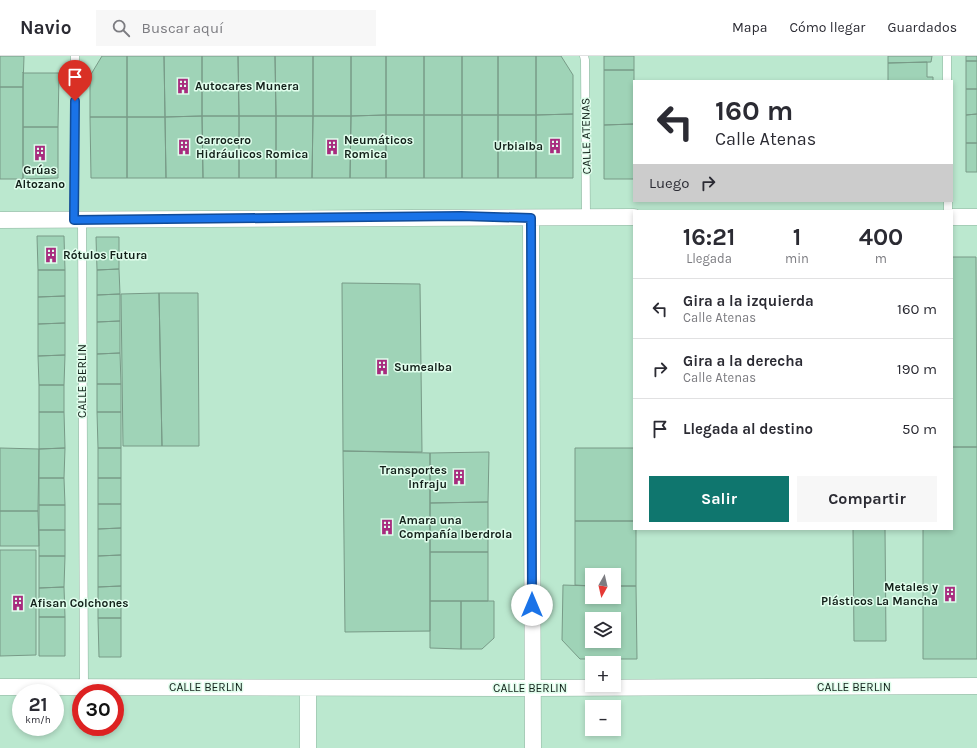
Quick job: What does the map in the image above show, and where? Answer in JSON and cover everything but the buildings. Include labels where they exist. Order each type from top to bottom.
[{"type":"street","points":[[0,220],[461,216],[531,218],[586,216],[633,217]]},
{"type":"street","points":[[953,217],[977,217]]},
{"type":"street","points":[[531,218],[533,748]]},
{"type":"street","name":"CALLE BERLIN","points":[[0,687],[72,686]]},
{"type":"street","name":"CALLE BERLIN","points":[[124,686],[533,688],[977,686]]},
{"type":"street","points":[[308,688],[308,748]]},
{"type":"lane","points":[[75,56],[78,220]]},
{"type":"lane","name":"CALLE ATENAS","points":[[584,56],[586,216]]},
{"type":"lane","points":[[947,56],[947,80]]},
{"type":"lane","name":"CALLE BERLIN","points":[[78,220],[84,684]]},
{"type":"shaded area","points":[[0,56],[977,56],[977,748],[0,748]]},
{"type":"place","name":"Autocares Munera","points":[[183,86]]},
{"type":"place","name":"Urbialba","points":[[555,146]]},
{"type":"place","name":"Carrocero Hidráulicos Romica","points":[[184,147]]},
{"type":"place","name":"Neumáticos Romica","points":[[332,147]]},
{"type":"place","name":"Grúas Altozano","points":[[40,153]]},
{"type":"place","name":"Rótulos Futura","points":[[51,255]]},
{"type":"place","name":"Sumealba","points":[[382,367]]},
{"type":"place","name":"Transportes Infraju","points":[[459,477]]},
{"type":"place","name":"Amara una Compañía Iberdrola","points":[[387,527]]},
{"type":"place","name":"Metales y Plásticos La Mancha","points":[[950,594]]},
{"type":"place","name":"Afisan Colchones","points":[[18,603]]},
{"type":"route","points":[[75,101],[74,220],[461,216],[531,218],[532,605]]}]
